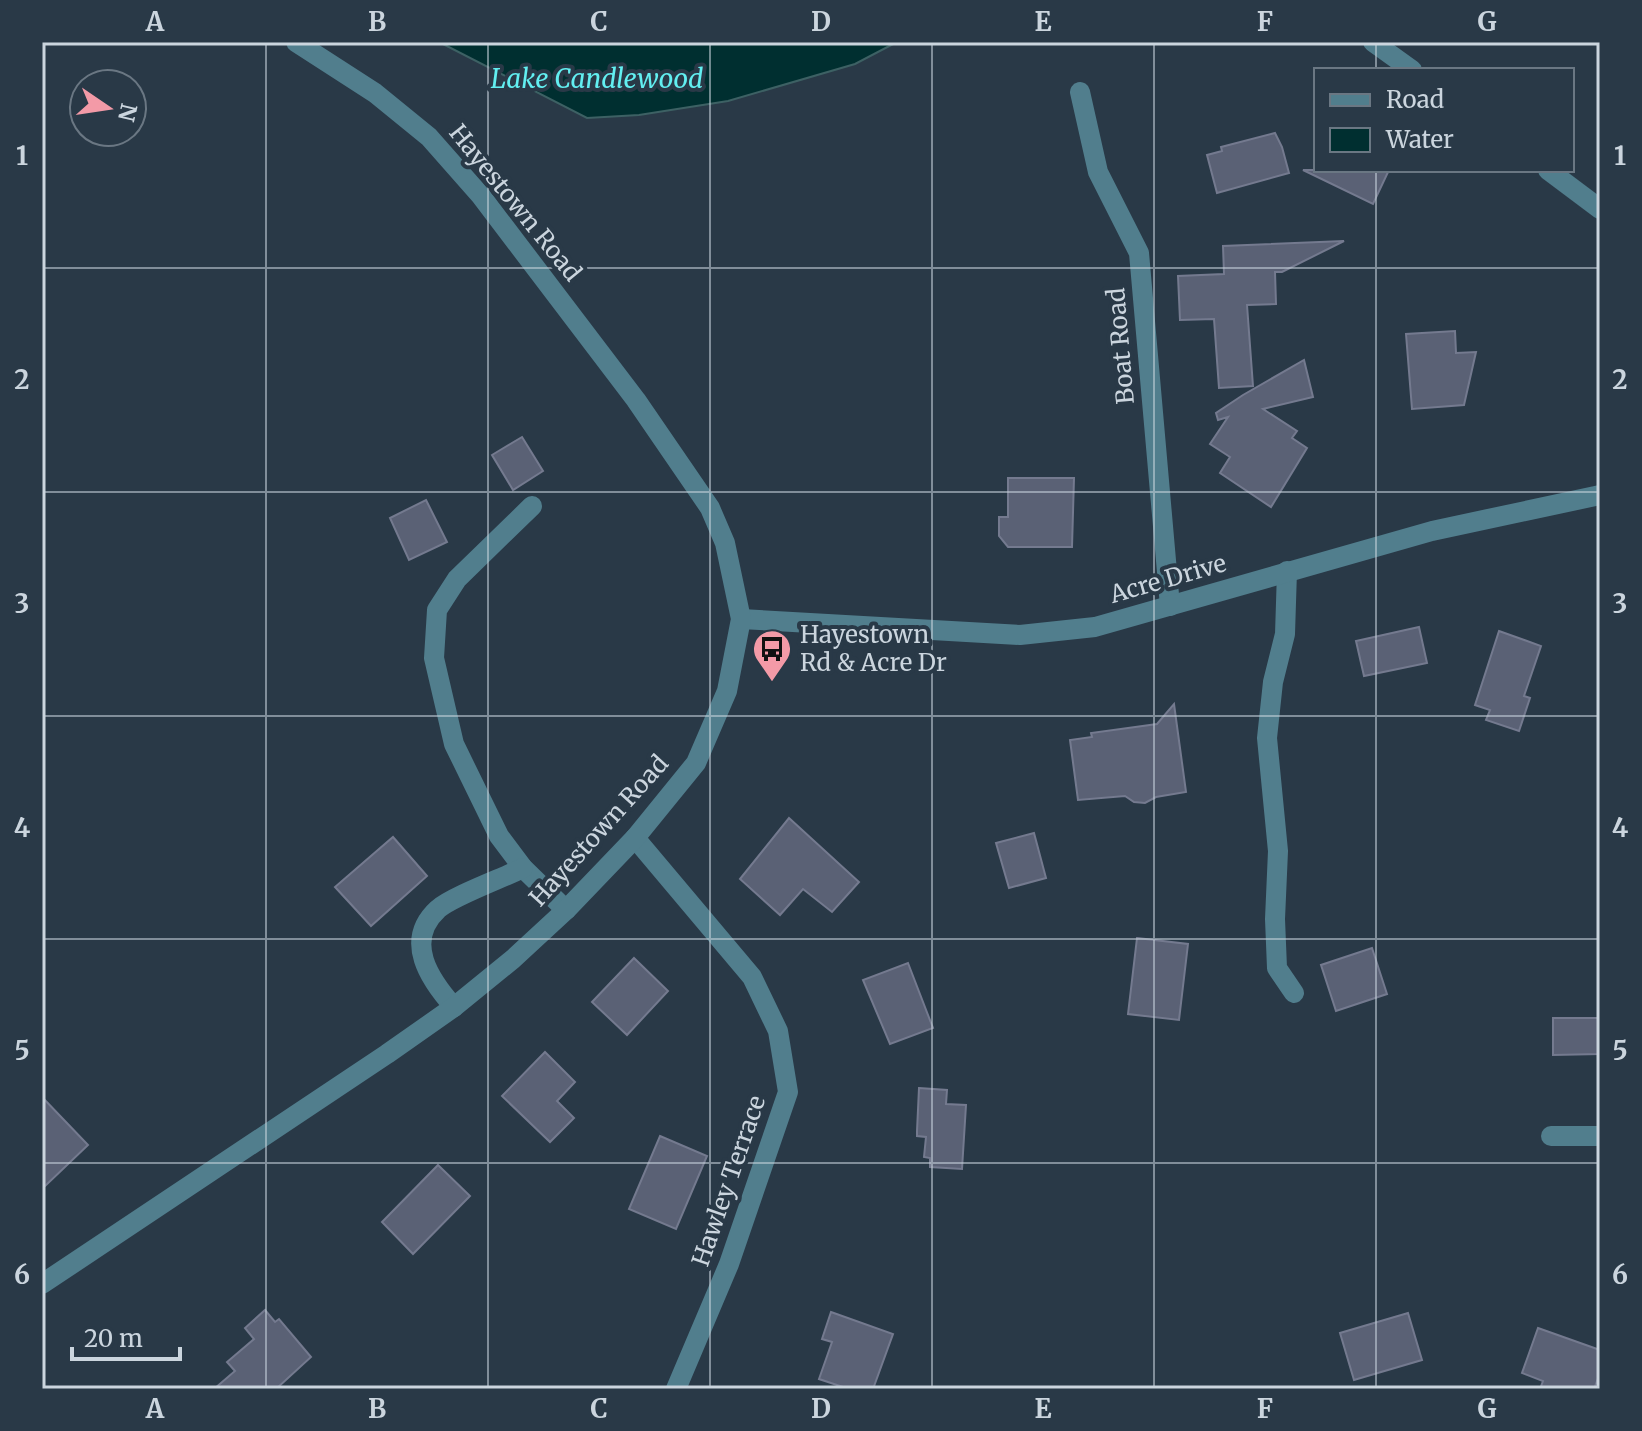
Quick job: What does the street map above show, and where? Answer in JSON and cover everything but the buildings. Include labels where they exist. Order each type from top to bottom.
[{"type":"street","name":"Hayestown Road","points":[[42,1284],[454,1007],[513,959],[566,910],[635,838],[696,763],[727,691],[741,619],[725,543],[710,508],[636,400],[481,196],[429,137],[375,93],[296,42]]},
{"type":"street","points":[[1373,42],[1409,68]]},
{"type":"street","name":"Boat Road","points":[[1080,92],[1098,172],[1139,253],[1170,606]]},
{"type":"street","points":[[1551,172],[1600,209]]},
{"type":"street","name":"Acre Drive","points":[[741,619],[1020,635],[1095,627],[1432,531],[1600,495]]},
{"type":"street","points":[[532,506],[450,589],[437,610],[434,658],[454,744],[499,836],[523,868],[566,910]]},
{"type":"street","points":[[1287,571],[1285,634],[1273,682],[1267,738],[1278,851],[1275,919],[1277,968],[1294,993]]},
{"type":"street","name":"Hawley Terrace","points":[[635,838],[752,977],[778,1031],[788,1092],[729,1264],[676,1389]]},
{"type":"street","points":[[454,1007],[434,986],[423,964],[426,922],[440,907],[523,868]]},
{"type":"street","points":[[1551,1136],[1600,1136]]},
{"type":"water","name":"Lake Candlewood","points":[[439,42],[897,42],[855,64],[728,101],[639,115],[587,118]]},
{"type":"place","name":"Hayestown Rd & Acre Dr","points":[[772,683]]}]
